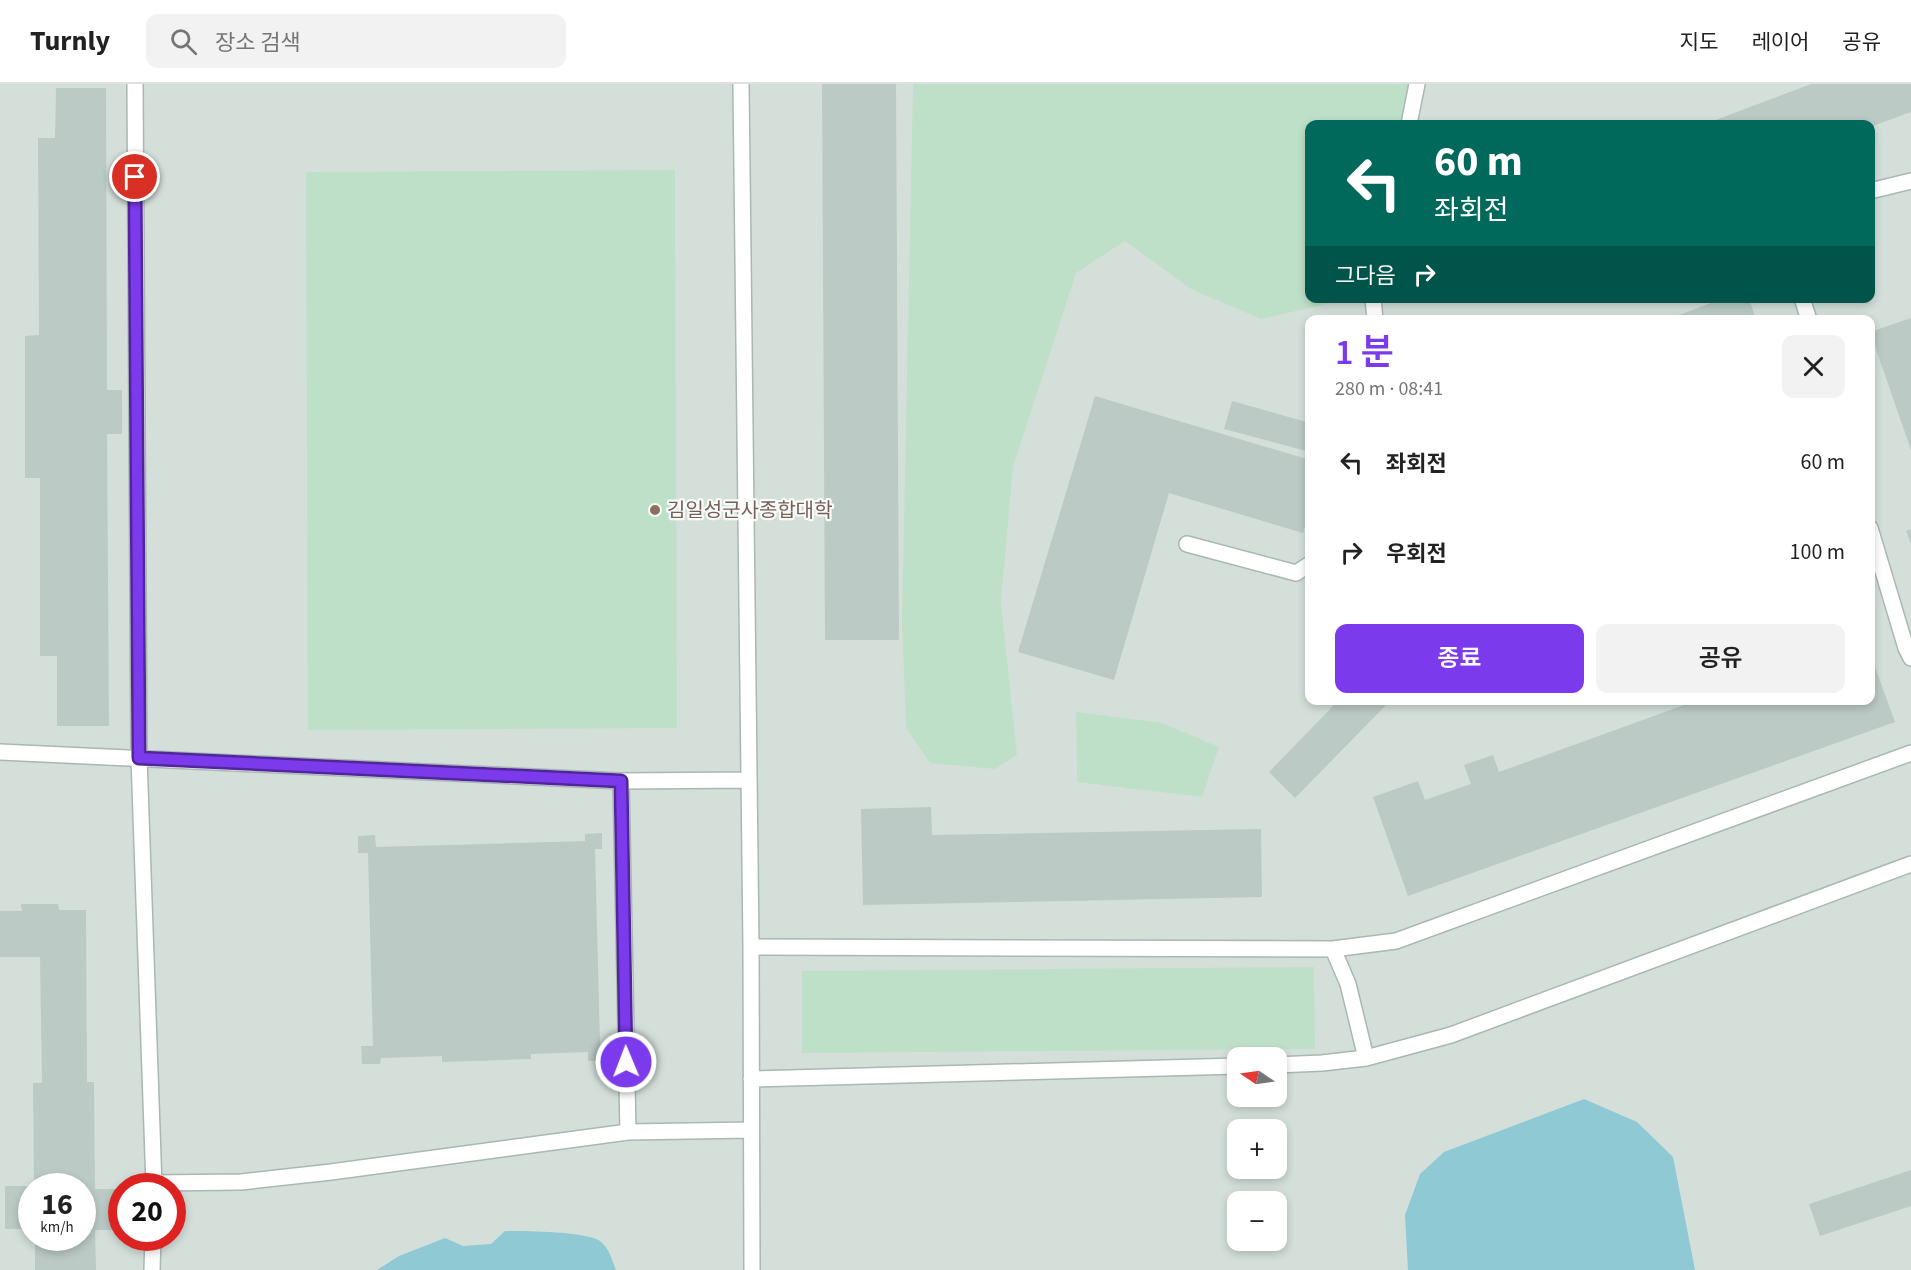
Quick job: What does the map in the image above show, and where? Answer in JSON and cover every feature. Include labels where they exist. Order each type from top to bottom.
[{"type":"lane","points":[[135,84],[139,758],[154,1173]]},
{"type":"lane","points":[[741,84],[751,947],[752,1270]]},
{"type":"lane","points":[[1410,120],[1417,84]]},
{"type":"lane","points":[[1875,190],[1911,181]]},
{"type":"lane","points":[[1187,544],[1296,573],[1305,567]]},
{"type":"lane","points":[[1875,545],[1911,658]]},
{"type":"lane","points":[[0,752],[621,781],[749,780]]},
{"type":"lane","points":[[751,947],[1333,949],[1396,941],[1911,753]]},
{"type":"lane","points":[[621,781],[628,1132]]},
{"type":"lane","points":[[1287,1065],[1366,1058],[1451,1035],[1911,864]]},
{"type":"lane","points":[[1333,949],[1348,984],[1366,1058]]},
{"type":"lane","points":[[751,1079],[1227,1066]]},
{"type":"lane","points":[[186,1184],[241,1182],[331,1172],[628,1132],[752,1130]]},
{"type":"lane","points":[[152,1270],[153,1251]]},
{"type":"shaded area","name":"김일성군사종합대학","points":[[0,84],[1911,84],[1911,1270],[0,1270]]},
{"type":"green space","points":[[913,84],[1425,84],[1412,120],[1305,120],[1305,303],[1330,303],[1261,319],[1191,289],[1125,241],[1076,273],[1013,467],[1001,602],[1017,755],[995,769],[930,763],[906,728],[902,620]]},
{"type":"green space","points":[[675,170],[677,728],[308,730],[306,172]]},
{"type":"green space","points":[[1076,712],[1162,723],[1219,747],[1202,797],[1077,782]]},
{"type":"green space","points":[[1314,967],[1315,1049],[1227,1047],[1227,1050],[802,1053],[802,971]]},
{"type":"water","points":[[1584,1099],[1637,1122],[1673,1157],[1695,1270],[1408,1270],[1405,1215],[1420,1174],[1444,1152]]},
{"type":"water","points":[[505,1231],[554,1232],[592,1238],[600,1241],[606,1247],[616,1270],[377,1270],[399,1256],[445,1238],[463,1246],[491,1244]]},
{"type":"building","points":[[822,84],[896,84],[899,640],[825,640]]},
{"type":"building","points":[[1811,84],[1911,84],[1911,112],[1875,125],[1875,120],[1716,120]]},
{"type":"building","points":[[56,88],[106,88],[107,390],[122,390],[122,434],[107,434],[109,726],[57,726],[57,656],[40,656],[40,478],[25,478],[25,336],[39,335],[38,138],[55,138]]},
{"type":"building","points":[[1711,303],[1751,303],[1754,315],[1679,315]]},
{"type":"building","points":[[1911,318],[1911,450],[1875,346],[1875,330]]},
{"type":"building","points":[[1095,396],[1305,459],[1305,527],[1303,533],[1169,493],[1114,680],[1018,652]]},
{"type":"building","points":[[1232,401],[1305,422],[1305,451],[1224,429]]},
{"type":"building","points":[[1911,529],[1911,544],[1906,531]]},
{"type":"building","points":[[1875,667],[1895,722],[1408,896],[1373,797],[1418,781],[1425,800],[1471,784],[1464,765],[1493,755],[1499,772],[1684,705],[1875,705]]},
{"type":"building","points":[[1334,705],[1386,705],[1295,798],[1269,772]]},
{"type":"building","points":[[931,807],[932,835],[1261,829],[1262,897],[863,905],[861,809]]},
{"type":"building","points":[[602,833],[602,849],[595,849],[600,1044],[605,1044],[606,1061],[588,1061],[588,1052],[531,1054],[531,1059],[442,1062],[442,1056],[381,1058],[380,1064],[362,1064],[361,1046],[373,1046],[368,853],[358,853],[358,836],[375,835],[376,847],[585,841],[585,834]]},
{"type":"building","points":[[21,904],[58,904],[59,910],[86,910],[87,1082],[94,1082],[95,1173],[34,1173],[33,1083],[42,1083],[40,957],[0,957],[0,911],[22,911]]},
{"type":"building","points":[[1911,1170],[1911,1206],[1820,1236],[1809,1204]]},
{"type":"building","points":[[5,1186],[18,1186],[18,1229],[5,1229]]},
{"type":"building","points":[[96,1189],[108,1189],[108,1230],[96,1230]]},
{"type":"building","points":[[35,1251],[96,1251],[96,1270],[35,1270]]},
{"type":"place","name":"김일성군사종합대학","points":[[655,510]]},
{"type":"route","points":[[135,177],[139,758],[621,781],[626,1062]]}]
